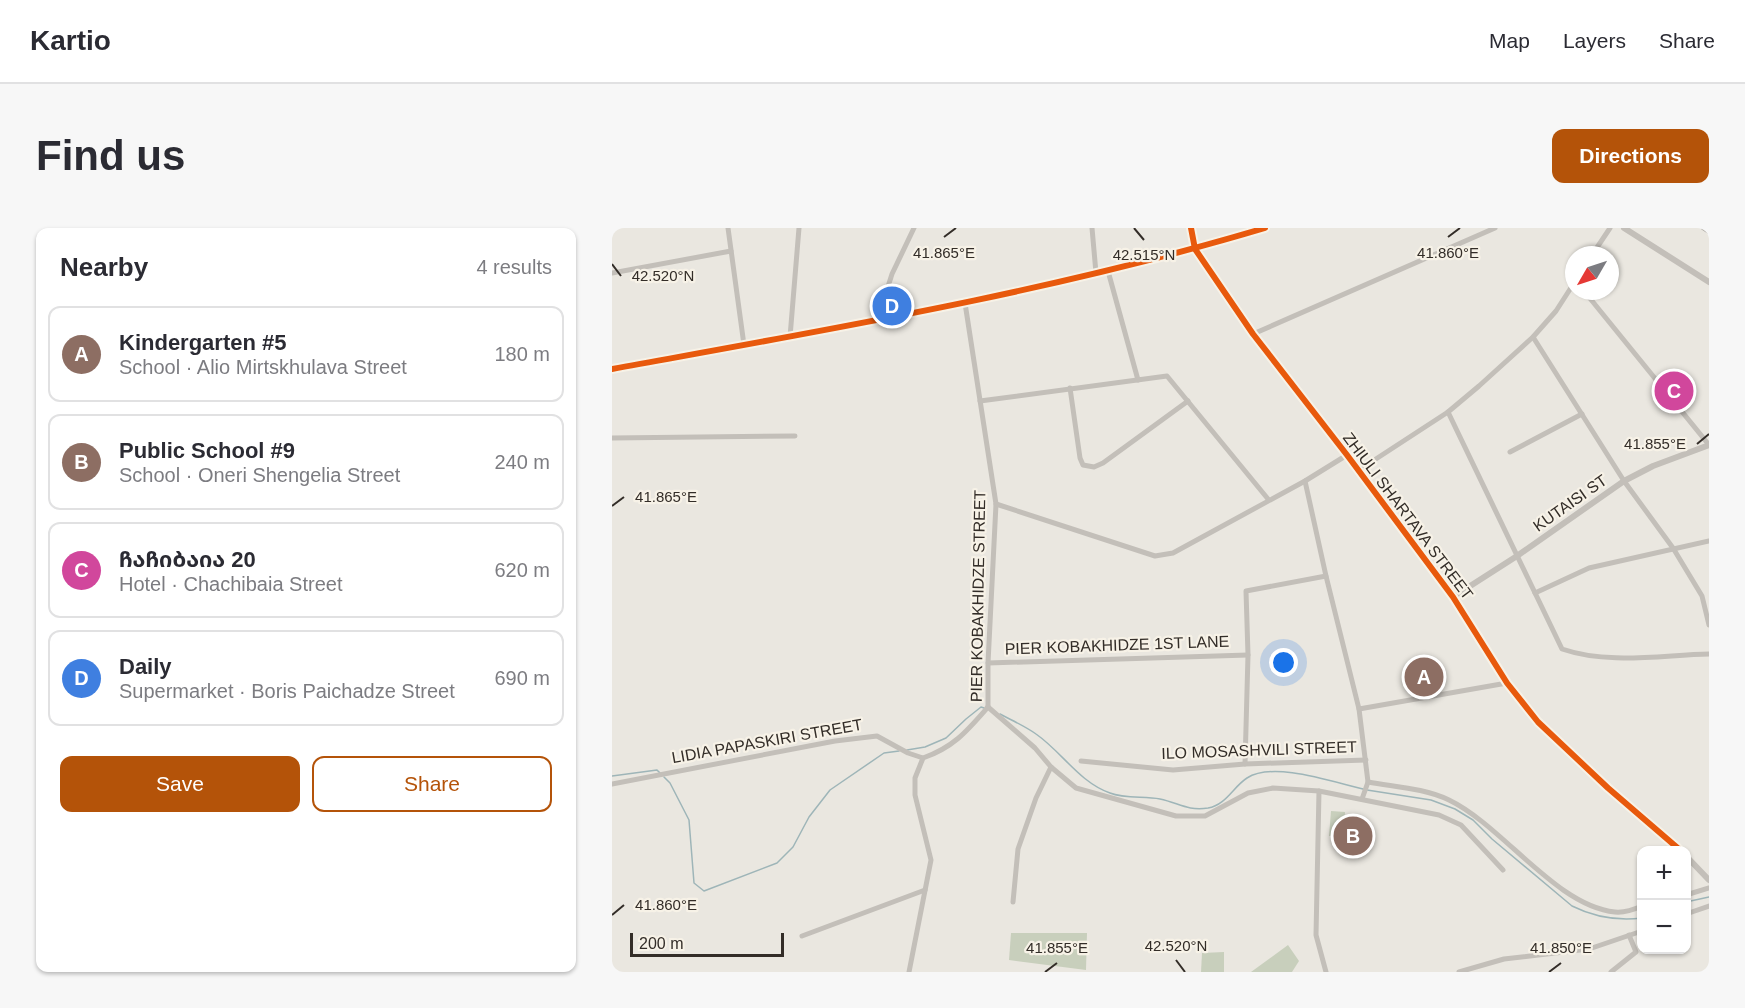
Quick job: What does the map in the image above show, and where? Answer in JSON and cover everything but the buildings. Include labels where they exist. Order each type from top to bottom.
[{"type":"street","points":[[728,228],[744,345]]},
{"type":"street","points":[[790,337],[800,228]]},
{"type":"street","points":[[877,321],[892,274],[914,228]]},
{"type":"street","points":[[1092,228],[1096,273]]},
{"type":"street","name":"ZHIULI SHARTAVA STREET","points":[[1191,228],[1195,249],[1253,334],[1359,470],[1453,597],[1507,683],[1538,722],[1608,788],[1675,846]]},
{"type":"street","points":[[612,369],[964,303],[1108,271],[1265,228]]},
{"type":"street","points":[[1253,334],[1495,228]]},
{"type":"street","points":[[1598,246],[1610,228]]},
{"type":"street","points":[[1624,228],[1709,282]]},
{"type":"street","points":[[612,273],[731,251]]},
{"type":"street","points":[[1108,271],[1138,380]]},
{"type":"street","points":[[1359,470],[1448,412],[1533,336],[1556,311],[1565,297]]},
{"type":"street","points":[[1591,300],[1709,445]]},
{"type":"street","name":"PIER KOBAKHIDZE STREET","points":[[964,303],[996,504],[988,707],[1076,788],[1176,816],[1205,816],[1248,793],[1273,788],[1319,790],[1439,815],[1461,825],[1503,870]]},
{"type":"street","points":[[1533,336],[1624,481],[1673,548],[1702,596],[1709,625]]},
{"type":"street","points":[[980,401],[1167,376],[1268,499]]},
{"type":"street","points":[[1070,388],[1080,458],[1083,465],[1094,467],[1188,401]]},
{"type":"street","points":[[1448,412],[1560,647],[1565,651],[1633,659],[1709,654]]},
{"type":"street","points":[[1510,452],[1582,414]]},
{"type":"street","points":[[612,438],[795,436]]},
{"type":"street","name":"KUTAISI ST","points":[[1453,597],[1517,556],[1624,481],[1653,466],[1709,445]]},
{"type":"street","points":[[996,504],[1155,556],[1173,553],[1268,499],[1305,481],[1347,455]]},
{"type":"street","name":"ILO MOSASHVILI STREET","points":[[1305,481],[1359,709],[1368,783]]},
{"type":"street","points":[[1535,593],[1589,568],[1709,541]]},
{"type":"street","points":[[1245,764],[1248,655],[1246,591],[1326,576]]},
{"type":"street","name":"PIER KOBAKHIDZE 1ST LANE","points":[[988,663],[1248,655]]},
{"type":"street","points":[[1359,709],[1507,683]]},
{"type":"street","points":[[909,972],[931,860],[915,795],[915,778],[923,758],[942,751],[965,733],[988,707]]},
{"type":"street","name":"LIDIA PAPASKIRI STREET","points":[[612,784],[834,741],[877,736],[908,753],[923,758]]},
{"type":"street","name":"ILO MOSASHVILI STREET","points":[[1081,761],[1173,770],[1245,764],[1366,760]]},
{"type":"street","points":[[1013,902],[1018,849],[1036,798],[1051,767]]},
{"type":"street","points":[[1362,799],[1368,783],[1429,792],[1468,811],[1578,900],[1589,906],[1615,912],[1628,912],[1637,908]]},
{"type":"street","points":[[1319,790],[1316,935],[1326,972]]},
{"type":"street","points":[[1691,861],[1709,880]]},
{"type":"street","points":[[1691,893],[1709,888]]},
{"type":"street","points":[[802,936],[925,890]]},
{"type":"street","points":[[1691,912],[1709,906]]},
{"type":"street","points":[[1459,972],[1504,959],[1589,949],[1637,932]]},
{"type":"street","points":[[1611,972],[1636,952],[1629,935]]},
{"type":"green space","points":[[1331,811],[1345,812],[1344,837],[1329,836]]},
{"type":"green space","points":[[1011,933],[1087,933],[1086,970],[1009,960]]},
{"type":"green space","points":[[1288,945],[1299,961],[1292,972],[1251,972]]},
{"type":"green space","points":[[1224,952],[1224,972],[1201,972],[1202,953]]},
{"type":"waterway","points":[[907,750],[925,747],[946,738],[981,707],[984,708]]},
{"type":"waterway","points":[[1000,714],[1036,734],[1089,782],[1116,795],[1160,799],[1183,806],[1208,808],[1225,800],[1247,778],[1258,773],[1272,772],[1303,774],[1363,789]]},
{"type":"waterway","points":[[664,777],[670,783],[689,820],[694,883],[704,891],[777,863],[793,847],[809,817],[830,790],[884,753],[899,751]]},
{"type":"waterway","points":[[612,776],[657,770],[660,773]]},
{"type":"waterway","points":[[1367,790],[1431,800],[1455,809],[1473,820],[1492,839],[1572,906],[1606,917],[1637,918]]},
{"type":"waterway","points":[[1691,901],[1709,897]]},
{"type":"railway","points":[[1703,228],[1709,232]]},
{"type":"cycle path","points":[[1191,228],[1195,249],[1253,334],[1453,597],[1507,683],[1538,722],[1608,788],[1675,846]]},
{"type":"cycle path","points":[[612,369],[940,308],[1103,271],[1265,228]]},
{"type":"place","name":"Daily","points":[[892,306]]},
{"type":"place","name":"ჩაჩიბაია 20","points":[[1674,391]]},
{"type":"place","name":"Kindergarten #5","points":[[1424,677]]},
{"type":"place","name":"Public School #9","points":[[1353,836]]}]
